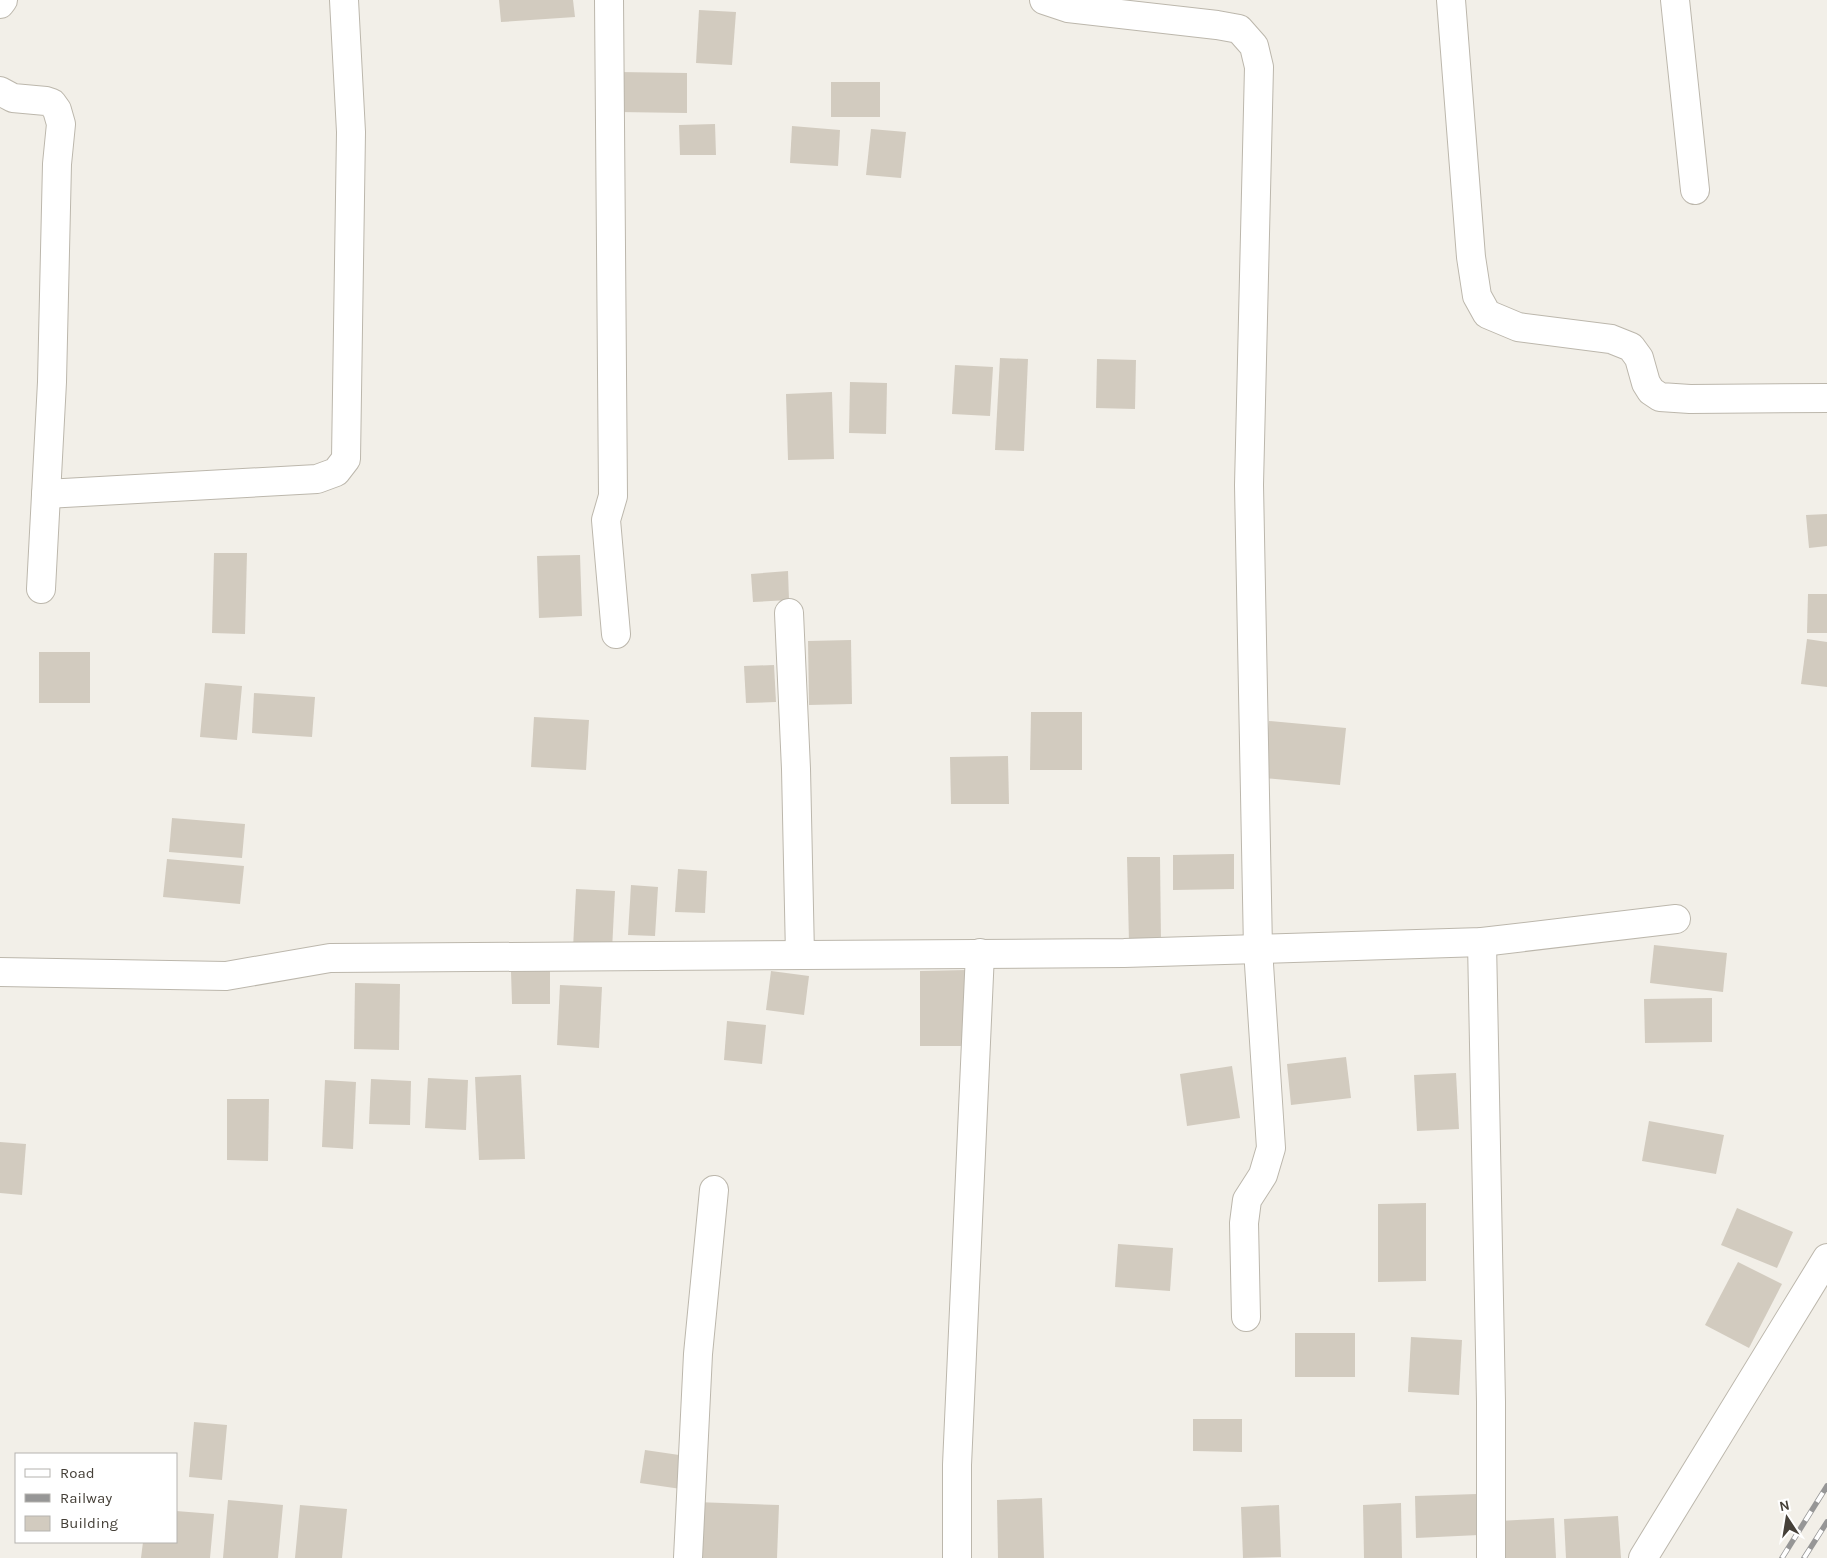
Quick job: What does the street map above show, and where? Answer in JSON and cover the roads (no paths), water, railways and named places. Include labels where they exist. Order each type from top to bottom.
[{"type":"street","points":[[0,4],[2,0]]},
{"type":"street","points":[[46,494],[318,479],[336,472],[346,459],[351,132],[344,0]]},
{"type":"street","points":[[609,0],[613,496],[606,520],[616,634]]},
{"type":"street","points":[[1044,0],[1068,8],[1239,29],[1254,46],[1258,66],[1248,485],[1258,950],[1271,1148],[1263,1175],[1247,1200],[1244,1224],[1246,1317]]},
{"type":"street","points":[[1451,0],[1471,257],[1478,296],[1487,314],[1518,327],[1611,339],[1630,347],[1639,358],[1646,383],[1651,392],[1660,397],[1690,399],[1827,398]]},
{"type":"street","points":[[1675,0],[1695,190]]},
{"type":"street","points":[[0,91],[13,98],[52,103],[57,110],[61,124],[57,164],[52,382],[41,589]]},
{"type":"street","points":[[789,613],[796,769],[800,955]]},
{"type":"street","points":[[0,972],[226,976],[330,958],[1124,953],[1258,950],[1482,942],[1676,919]]},
{"type":"street","points":[[1482,942],[1491,1393],[1490,1558]]},
{"type":"street","points":[[957,1558],[957,1465],[980,953]]},
{"type":"street","points":[[688,1558],[698,1354],[714,1190]]},
{"type":"street","points":[[1643,1558],[1827,1258]]},
{"type":"railway","points":[[1782,1558],[1827,1486]]},
{"type":"railway","points":[[1804,1558],[1827,1522]]}]
